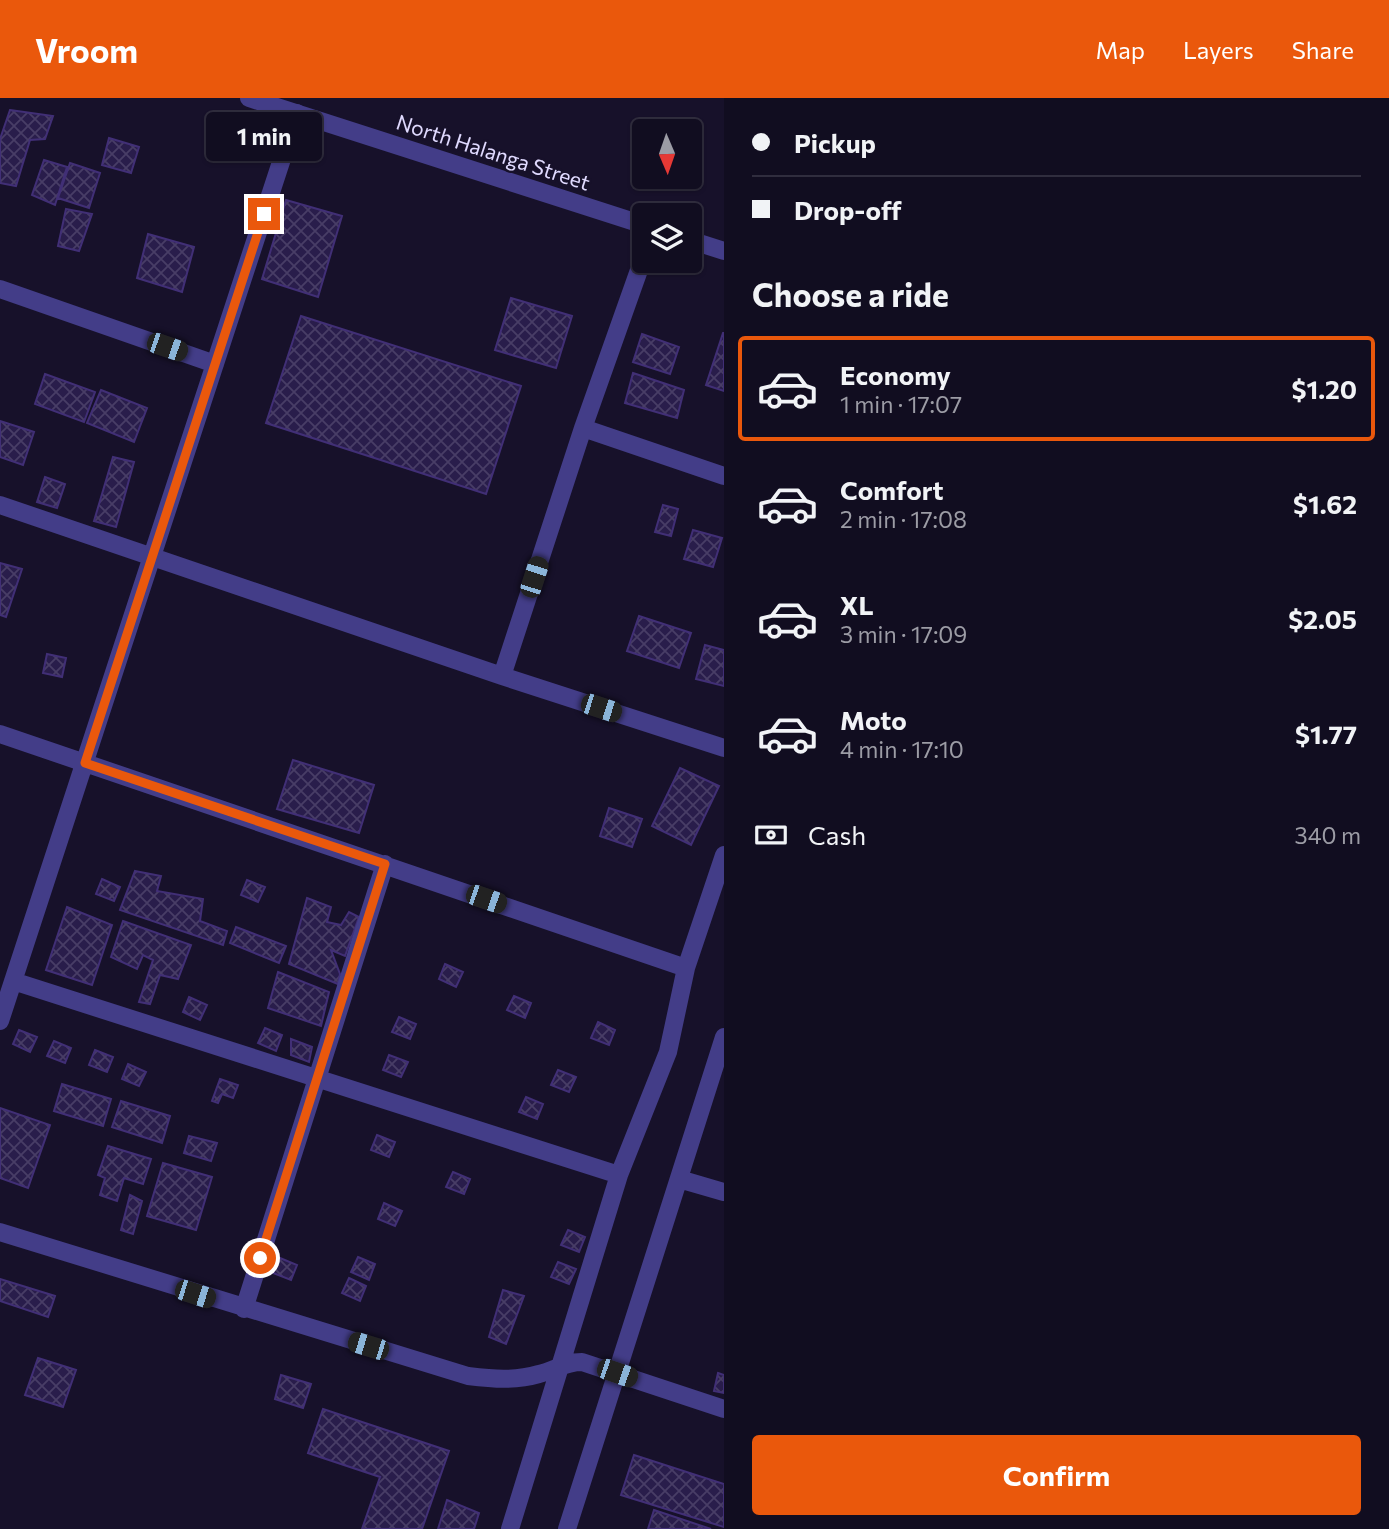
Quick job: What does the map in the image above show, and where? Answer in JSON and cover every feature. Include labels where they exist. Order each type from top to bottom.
[{"type":"street","name":"North Halanga Street","points":[[249,98],[632,221]]},
{"type":"street","points":[[0,1021],[154,558],[297,113]]},
{"type":"street","points":[[702,244],[724,251]]},
{"type":"street","points":[[502,676],[583,428],[638,273]]},
{"type":"street","points":[[0,289],[215,364]]},
{"type":"street","points":[[583,428],[724,475]]},
{"type":"street","points":[[0,505],[502,676],[724,748]]},
{"type":"street","points":[[0,734],[686,968]]},
{"type":"street","points":[[510,1529],[619,1175],[657,1085],[677,1016],[686,968],[724,855]]},
{"type":"street","points":[[244,1309],[385,864]]},
{"type":"street","points":[[13,981],[619,1175]]},
{"type":"street","points":[[567,1529],[724,1037]]},
{"type":"street","points":[[679,1179],[724,1192]]},
{"type":"street","points":[[0,1232],[468,1376],[507,1380],[541,1374],[562,1364],[582,1362],[724,1409]]},
{"type":"building","points":[[10,110],[53,116],[45,139],[30,140],[16,186],[0,183],[0,139]]},
{"type":"building","points":[[109,138],[139,147],[131,173],[102,165]]},
{"type":"building","points":[[44,160],[67,167],[55,205],[32,195]]},
{"type":"building","points":[[70,163],[100,173],[89,208],[58,198]]},
{"type":"building","points":[[286,200],[342,216],[318,297],[262,279]]},
{"type":"building","points":[[66,209],[92,214],[79,251],[58,246]]},
{"type":"building","points":[[148,234],[194,247],[182,292],[137,278]]},
{"type":"building","points":[[511,298],[572,316],[556,368],[495,350]]},
{"type":"building","points":[[301,316],[521,386],[486,494],[266,423]]},
{"type":"building","points":[[724,333],[724,391],[706,385]]},
{"type":"building","points":[[642,334],[679,347],[670,374],[633,362]]},
{"type":"building","points":[[633,373],[684,390],[677,418],[625,403]]},
{"type":"building","points":[[45,374],[95,392],[84,422],[35,404]]},
{"type":"building","points":[[101,390],[147,408],[134,442],[87,423]]},
{"type":"building","points":[[0,421],[34,432],[23,465],[0,457]]},
{"type":"building","points":[[113,457],[134,462],[116,527],[94,521]]},
{"type":"building","points":[[45,477],[65,484],[57,508],[37,502]]},
{"type":"building","points":[[663,505],[678,509],[671,536],[655,532]]},
{"type":"building","points":[[693,530],[722,538],[713,567],[684,559]]},
{"type":"building","points":[[0,563],[22,569],[6,617],[0,615]]},
{"type":"building","points":[[639,616],[691,633],[679,668],[627,651]]},
{"type":"building","points":[[705,645],[724,650],[724,686],[696,679]]},
{"type":"building","points":[[47,654],[66,658],[62,677],[43,673]]},
{"type":"building","points":[[293,760],[374,785],[359,833],[277,809]]},
{"type":"building","points":[[680,768],[719,786],[691,845],[652,826]]},
{"type":"building","points":[[609,808],[642,819],[632,847],[600,836]]},
{"type":"building","points":[[135,871],[161,876],[157,891],[203,899],[200,921],[227,931],[223,945],[120,910]]},
{"type":"building","points":[[102,879],[120,887],[114,901],[96,894]]},
{"type":"building","points":[[247,880],[265,887],[258,902],[241,895]]},
{"type":"building","points":[[307,898],[331,907],[327,922],[341,925],[349,912],[359,917],[345,956],[331,950],[340,974],[338,984],[289,964]]},
{"type":"building","points":[[67,907],[112,925],[92,985],[46,970]]},
{"type":"building","points":[[123,921],[191,945],[178,979],[160,975],[150,1004],[139,1002],[153,960],[143,955],[137,969],[111,957]]},
{"type":"building","points":[[236,927],[286,946],[279,963],[230,943]]},
{"type":"building","points":[[445,964],[463,972],[456,987],[439,979]]},
{"type":"building","points":[[278,972],[329,992],[321,1026],[268,1008]]},
{"type":"building","points":[[514,996],[531,1003],[525,1018],[507,1010]]},
{"type":"building","points":[[189,997],[207,1005],[200,1020],[183,1012]]},
{"type":"building","points":[[399,1017],[416,1024],[410,1039],[392,1032]]},
{"type":"building","points":[[598,1022],[615,1030],[609,1045],[591,1038]]},
{"type":"building","points":[[265,1028],[282,1035],[276,1051],[258,1043]]},
{"type":"building","points":[[19,1030],[37,1037],[30,1052],[13,1044]]},
{"type":"building","points":[[291,1039],[312,1047],[309,1062],[291,1055]]},
{"type":"building","points":[[54,1041],[71,1048],[65,1063],[47,1056]]},
{"type":"building","points":[[95,1050],[113,1057],[107,1072],[89,1065]]},
{"type":"building","points":[[389,1055],[408,1062],[401,1077],[383,1070]]},
{"type":"building","points":[[128,1064],[146,1072],[139,1086],[122,1079]]},
{"type":"building","points":[[558,1070],[576,1077],[569,1092],[551,1085]]},
{"type":"building","points":[[220,1079],[238,1085],[233,1098],[222,1094],[218,1103],[212,1101]]},
{"type":"building","points":[[62,1084],[111,1099],[103,1126],[54,1111]]},
{"type":"building","points":[[526,1097],[543,1104],[537,1119],[519,1112]]},
{"type":"building","points":[[121,1101],[170,1116],[162,1143],[112,1127]]},
{"type":"building","points":[[0,1108],[50,1125],[28,1188],[0,1178]]},
{"type":"building","points":[[377,1135],[395,1142],[389,1157],[371,1150]]},
{"type":"building","points":[[189,1136],[217,1143],[211,1161],[184,1153]]},
{"type":"building","points":[[108,1146],[151,1159],[143,1184],[124,1178],[117,1201],[100,1195],[105,1178],[98,1175]]},
{"type":"building","points":[[163,1163],[212,1177],[196,1230],[147,1216]]},
{"type":"building","points":[[453,1172],[470,1179],[464,1194],[446,1187]]},
{"type":"building","points":[[130,1195],[142,1201],[133,1234],[121,1230]]},
{"type":"building","points":[[384,1203],[402,1211],[395,1226],[378,1219]]},
{"type":"building","points":[[568,1230],[585,1237],[579,1252],[561,1245]]},
{"type":"building","points":[[358,1257],[375,1264],[369,1280],[351,1272]]},
{"type":"building","points":[[280,1258],[297,1265],[291,1280],[273,1273]]},
{"type":"building","points":[[558,1262],[576,1269],[569,1284],[551,1277]]},
{"type":"building","points":[[349,1278],[366,1286],[360,1301],[342,1293]]},
{"type":"building","points":[[0,1279],[55,1296],[48,1317],[0,1301]]},
{"type":"building","points":[[503,1290],[524,1296],[506,1344],[489,1337]]},
{"type":"building","points":[[38,1358],[76,1370],[63,1407],[25,1395]]},
{"type":"building","points":[[718,1373],[724,1375],[724,1393],[714,1391]]},
{"type":"building","points":[[281,1375],[311,1384],[303,1408],[275,1399]]},
{"type":"building","points":[[323,1409],[449,1451],[422,1529],[362,1529],[380,1477],[308,1453]]},
{"type":"building","points":[[634,1455],[724,1484],[724,1527],[621,1495]]},
{"type":"building","points":[[447,1500],[479,1513],[474,1529],[438,1529]]},
{"type":"building","points":[[654,1510],[711,1529],[648,1529]]},
{"type":"route","points":[[260,1258],[385,864],[85,763],[264,214]]}]
